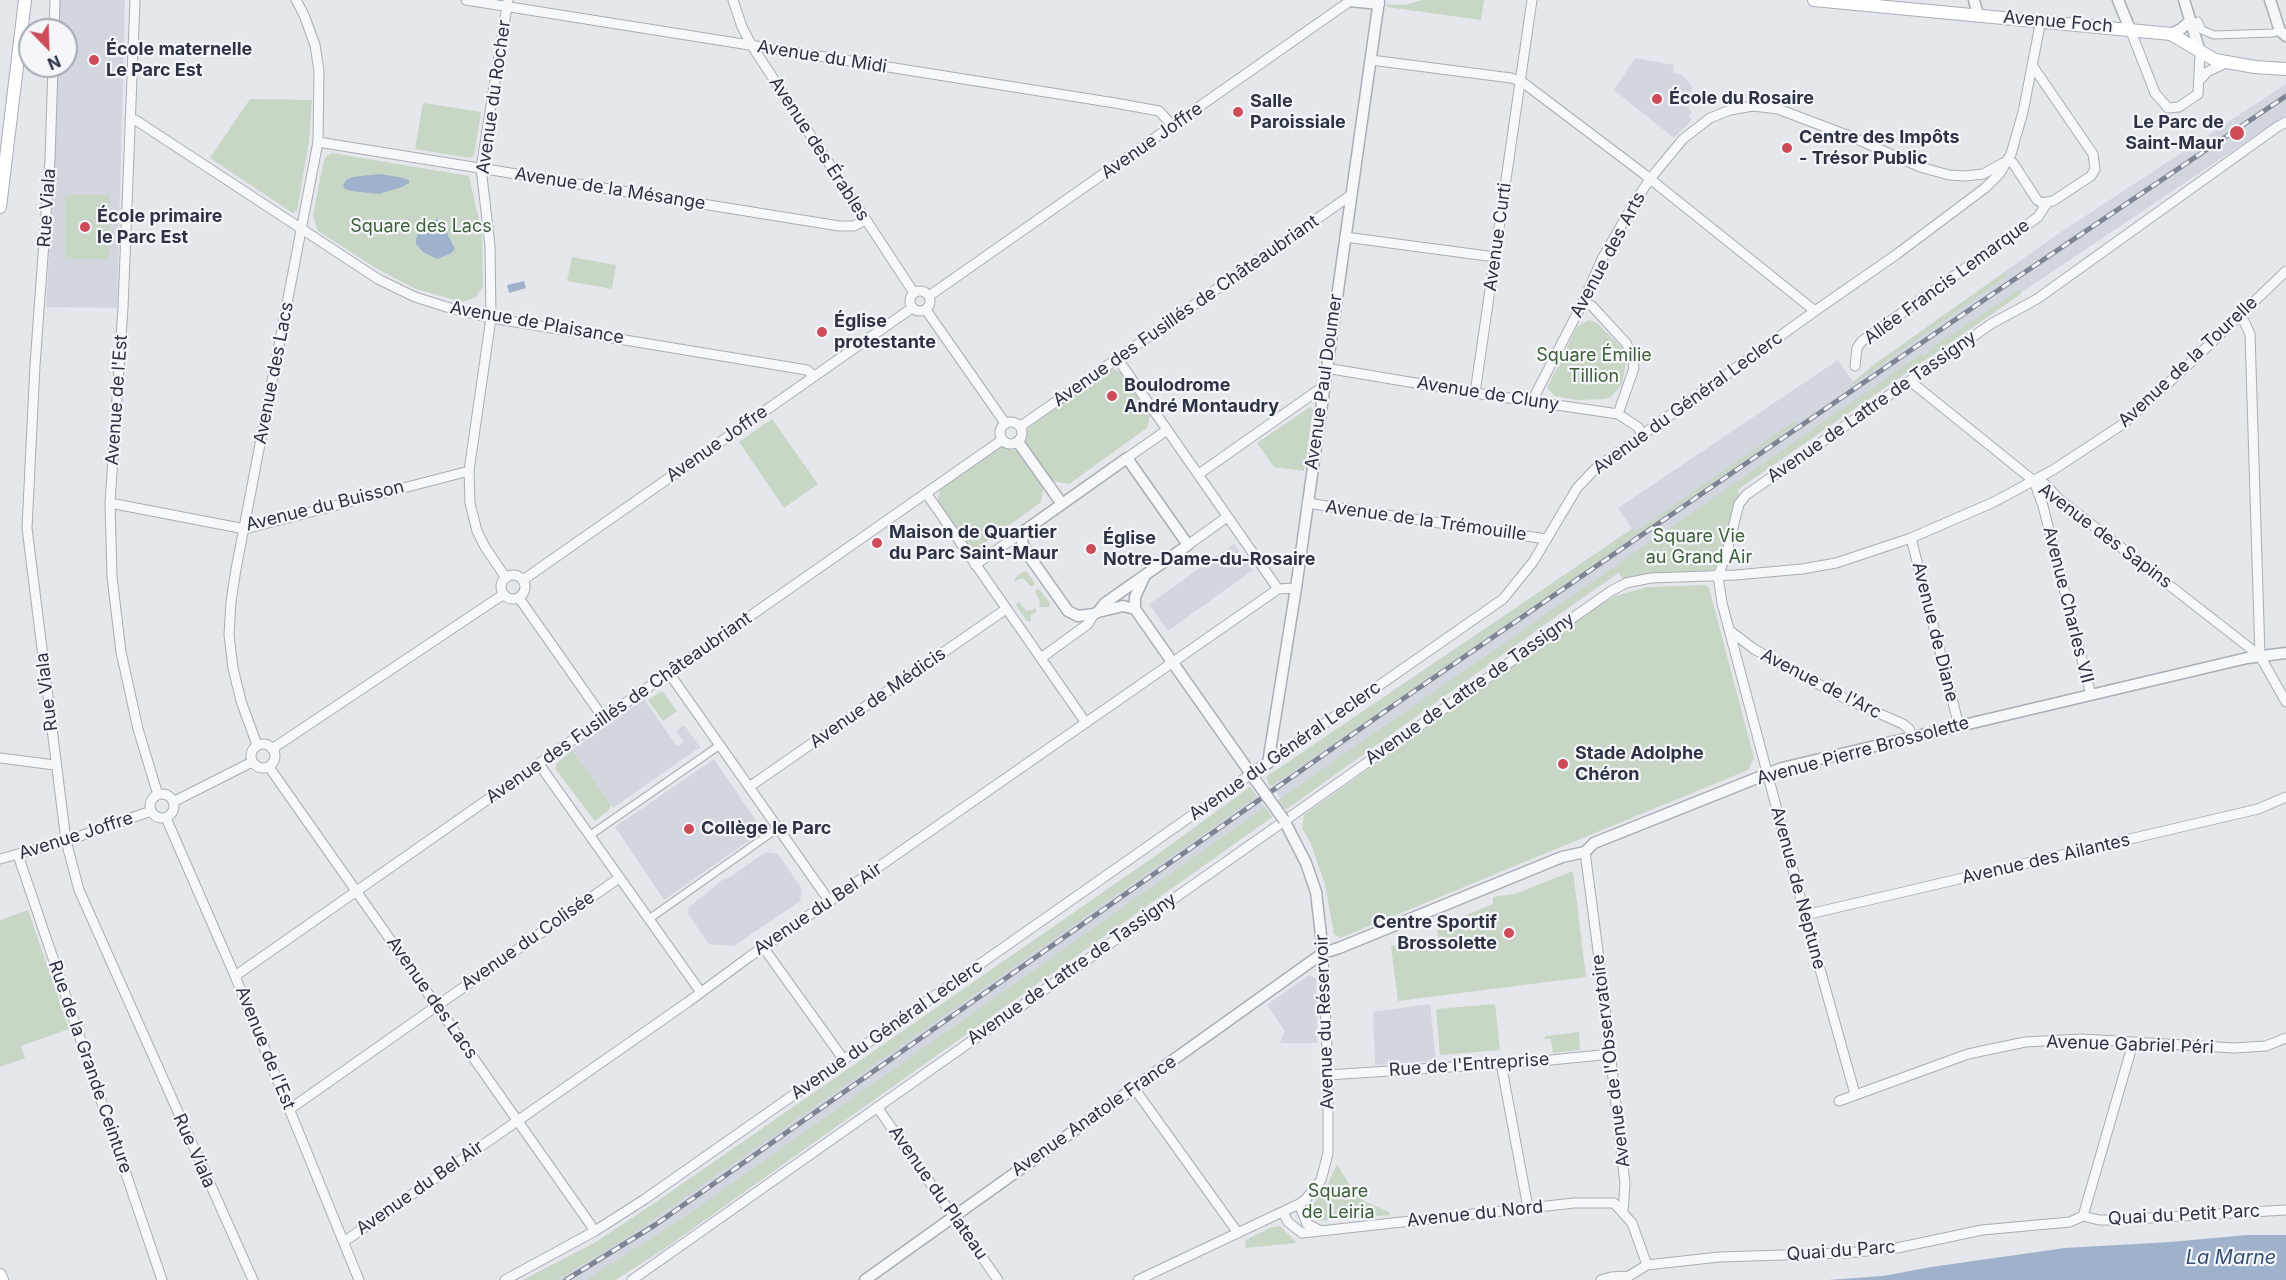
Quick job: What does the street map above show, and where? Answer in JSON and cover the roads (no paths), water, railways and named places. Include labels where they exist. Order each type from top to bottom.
[{"type":"main road","points":[[0,207],[6,118],[25,0]]},
{"type":"main road","name":"Avenue Foch","points":[[1814,0],[2171,34]]},
{"type":"main road","points":[[2171,34],[2200,53],[2226,63],[2286,69]]},
{"type":"main road","points":[[0,1275],[2,1280]]},
{"type":"street","points":[[54,18],[55,0]]},
{"type":"street","name":"Avenue de l'Est","points":[[135,0],[123,308],[110,504],[112,577],[121,652],[138,729],[158,795]]},
{"type":"street","name":"Avenue des Lacs","points":[[257,745],[232,668],[229,635],[231,602],[318,142],[320,71],[315,45],[296,0]]},
{"type":"street","name":"Avenue du Midi","points":[[466,0],[507,3],[752,46],[1115,103],[1159,111],[1173,126]]},
{"type":"street","name":"Avenue des Érables","points":[[733,0],[742,27],[752,46],[914,293]]},
{"type":"street","name":"Avenue Curti","points":[[1475,393],[1532,0]]},
{"type":"street","points":[[1974,0],[1978,15]]},
{"type":"street","points":[[2118,0],[2155,93],[2168,108],[2173,109],[2198,94],[2200,53],[2194,21],[2184,0]]},
{"type":"street","points":[[2194,21],[2202,30],[2214,35],[2283,33],[2270,0]]},
{"type":"street","name":"Avenue Joffre","points":[[929,296],[1351,1],[1379,2]]},
{"type":"street","name":"Avenue Paul Doumer","points":[[1268,763],[1296,588],[1379,2]]},
{"type":"street","name":"Avenue du Rocher","points":[[506,578],[484,547],[477,531],[470,503],[469,471],[491,318],[490,246],[481,168],[507,3]]},
{"type":"street","name":"Avenue du Général Leclerc","points":[[505,1280],[595,1231],[654,1192],[1503,599],[1533,562],[1577,488],[1595,469],[1815,310],[1934,228],[2000,173],[2007,160],[2020,121],[2041,20]]},
{"type":"street","points":[[2171,34],[2194,21]]},
{"type":"street","points":[[1371,60],[1521,81],[1650,179],[1815,310]]},
{"type":"street","points":[[2199,81],[2207,72],[2226,63]]},
{"type":"street","name":"Allée Francis Lemarque","points":[[1855,366],[1857,348],[1862,341],[2038,217],[2047,203],[2054,201],[2091,176],[2095,169],[2095,158],[2085,140],[2032,65]]},
{"type":"street","name":"Rue Viala","points":[[53,78],[50,159],[35,365],[27,528],[66,841],[79,890],[253,1280]]},
{"type":"street","name":"Avenue des Arts","points":[[1532,401],[1612,241],[1650,179],[1683,139],[1710,117],[1730,110],[1753,106],[1778,109],[1803,117],[1934,172],[1965,176],[1983,174],[2007,160]]},
{"type":"street","name":"Avenue de Plaisance","points":[[130,118],[378,279],[415,297],[491,318],[807,370],[814,376]]},
{"type":"street","name":"Avenue de Lattre de Tassigny","points":[[632,1280],[1611,591],[1637,580],[1718,576],[1742,498],[1991,324],[2037,299],[2277,127],[2286,123]]},
{"type":"street","name":"Avenue de la Mésange","points":[[318,142],[839,226],[854,226],[865,220]]},
{"type":"street","points":[[2007,160],[2013,163],[2037,200],[2047,203]]},
{"type":"street","points":[[1965,176],[1975,180],[1978,193]]},
{"type":"street","name":"Avenue des Fusillés de Châteaubriant","points":[[1021,426],[1351,195]]},
{"type":"street","points":[[1345,237],[1495,257]]},
{"type":"street","name":"Avenue de la Tourelle","points":[[1718,576],[1803,569],[1836,563],[1911,538],[1983,507],[2034,481],[2123,424],[2286,271]]},
{"type":"street","points":[[921,291],[929,296],[930,304],[926,310],[919,312],[912,308],[910,302],[914,293],[921,291]]},
{"type":"street","points":[[1583,302],[1592,306],[1626,343],[1632,355],[1634,368],[1618,414]]},
{"type":"street","name":"Avenue Joffre","points":[[523,580],[912,308]]},
{"type":"street","points":[[926,310],[1005,423]]},
{"type":"street","points":[[2241,315],[2250,334],[2260,656]]},
{"type":"street","points":[[1117,358],[1278,589],[1296,588]]},
{"type":"street","name":"Avenue de Cluny","points":[[1326,368],[1618,414],[1638,427],[1642,434]]},
{"type":"street","name":"Avenue des Sapins","points":[[1910,381],[2034,481],[2045,484],[2054,494],[2260,656],[2286,702]]},
{"type":"street","points":[[1199,474],[1324,386]]},
{"type":"street","points":[[1012,421],[1021,426],[1023,433],[1018,442],[1012,444],[1002,440],[1000,432],[1005,423],[1012,421]]},
{"type":"street","points":[[975,565],[1167,430]]},
{"type":"street","name":"Avenue des Fusillés de Châteaubriant","points":[[235,975],[1002,440]]},
{"type":"street","points":[[1018,442],[1062,504]]},
{"type":"street","points":[[1127,458],[1188,544]]},
{"type":"street","name":"Avenue du Buisson","points":[[110,504],[245,529],[469,471]]},
{"type":"street","name":"Avenue Charles VII","points":[[2034,481],[2043,506],[2091,695]]},
{"type":"street","points":[[926,493],[1086,723]]},
{"type":"street","points":[[2043,506],[2054,494]]},
{"type":"street","name":"Avenue de la Trémouille","points":[[1307,504],[1546,539]]},
{"type":"street","points":[[1041,658],[1088,624],[1105,603],[1227,517]]},
{"type":"street","points":[[1024,531],[1022,542],[1027,553],[1068,611],[1078,616],[1123,606],[1135,609],[1135,597],[1145,575]]},
{"type":"street","name":"Avenue de Diane","points":[[1911,538],[1959,726]]},
{"type":"street","points":[[516,576],[523,580],[525,588],[519,598],[510,599],[504,594],[502,584],[506,578],[516,576]]},
{"type":"street","name":"Avenue de Neptune","points":[[1718,576],[1722,603],[1767,774],[1855,1094]]},
{"type":"street","name":"Avenue du Bel Air","points":[[345,1241],[1278,589]]},
{"type":"street","points":[[272,749],[504,594]]},
{"type":"street","points":[[519,598],[604,719]]},
{"type":"street","name":"Avenue de Médicis","points":[[749,787],[1006,609]]},
{"type":"street","name":"Avenue du Réservoir","points":[[1135,609],[1284,820],[1306,863],[1316,892],[1323,952],[1328,1075],[1326,1166],[1321,1180],[1305,1200],[1283,1212]]},
{"type":"street","name":"Avenue de l'Arc","points":[[1729,630],[1754,648],[1844,698],[1903,724],[1909,729],[1912,737]]},
{"type":"street","name":"Avenue Pierre Brossolette","points":[[1323,952],[1339,948],[1562,857],[1585,852],[1594,843],[1767,774],[1912,737],[2260,656],[2286,652]]},
{"type":"street","points":[[669,673],[830,902]]},
{"type":"street","points":[[266,744],[272,749],[275,757],[269,766],[259,768],[252,762],[251,752],[257,745],[266,744]]},
{"type":"street","points":[[589,836],[720,745]]},
{"type":"street","points":[[0,758],[55,765]]},
{"type":"street","points":[[173,802],[252,762]]},
{"type":"street","points":[[539,764],[700,991]]},
{"type":"street","name":"Avenue des Lacs","points":[[269,766],[595,1231]]},
{"type":"street","points":[[158,795],[165,795],[173,802],[174,811],[166,818],[159,818],[151,811],[151,803],[158,795]]},
{"type":"street","name":"Avenue des Ailantes","points":[[1805,915],[2258,808],[2286,797]]},
{"type":"street","name":"Avenue Joffre","points":[[0,859],[66,841],[151,811]]},
{"type":"street","name":"Avenue de l'Est","points":[[166,818],[235,975],[359,1280]]},
{"type":"street","points":[[649,919],[778,828]]},
{"type":"street","name":"Avenue de l'Observatoire","points":[[1585,852],[1625,1184],[1623,1212]]},
{"type":"street","name":"Rue de la Grande Ceinture","points":[[18,855],[162,1280]]},
{"type":"street","name":"Avenue du Colisée","points":[[290,1110],[619,878]]},
{"type":"street","points":[[763,947],[844,1060]]},
{"type":"street","name":"Avenue Anatole France","points":[[865,1280],[1323,952]]},
{"type":"street","name":"Avenue Gabriel Péri","points":[[1839,1101],[1941,1062],[1989,1048],[2056,1040],[2234,1048],[2266,1046],[2286,1038]]},
{"type":"street","points":[[2083,1216],[2133,1043]]},
{"type":"street","name":"Rue de l'Entreprise","points":[[1328,1075],[1611,1054]]},
{"type":"street","points":[[1501,1063],[1528,1208]]},
{"type":"street","points":[[1134,1088],[1238,1233]]},
{"type":"street","name":"Avenue du Plateau","points":[[877,1107],[998,1280]]},
{"type":"street","name":"Avenue du Nord","points":[[1283,1212],[1288,1222],[1302,1233],[1574,1203],[1614,1203],[1623,1212]]},
{"type":"street","points":[[1299,1204],[1307,1224],[1324,1232]]},
{"type":"street","name":"Quai du Petit Parc","points":[[2083,1216],[2099,1220],[2114,1220],[2286,1210]]},
{"type":"street","points":[[1138,1280],[1283,1212]]},
{"type":"street","points":[[1623,1212],[1632,1224],[1647,1265]]},
{"type":"street","name":"Quai du Parc","points":[[1601,1280],[1629,1276],[1647,1265],[1719,1257],[1846,1253],[1898,1248],[1982,1230],[2070,1222],[2083,1216]]},
{"type":"water","points":[[379,174],[409,180],[409,183],[379,194],[351,191],[345,189],[343,185],[346,180],[353,177]]},
{"type":"water","points":[[436,219],[447,227],[447,233],[455,249],[450,254],[437,259],[423,252],[416,244],[419,232],[429,229]]},
{"type":"water","points":[[524,281],[526,288],[509,293],[507,285]]},
{"type":"water","name":"La Marne","points":[[2247,1235],[2286,1235],[2286,1280],[1828,1280],[1883,1276],[2065,1248]]},
{"type":"railway","points":[[566,1280],[655,1225],[1397,703],[1997,291],[2286,96]]},
{"type":"place","name":"École maternelle Le Parc Est","points":[[94,60]]},
{"type":"place","name":"École du Rosaire","points":[[1657,99]]},
{"type":"place","name":"Salle Paroissiale","points":[[1238,112]]},
{"type":"place","name":"Le Parc de Saint-Maur","points":[[2237,133]]},
{"type":"place","name":"Centre des Impôts - Trésor Public","points":[[1787,148]]},
{"type":"place","name":"École primaire le Parc Est","points":[[85,227]]},
{"type":"place","name":"Église protestante","points":[[822,332]]},
{"type":"place","name":"Boulodrome André Montaudry","points":[[1112,396]]},
{"type":"place","name":"Maison de Quartier du Parc Saint-Maur","points":[[877,543]]},
{"type":"place","name":"Église Notre-Dame-du-Rosaire","points":[[1091,549]]},
{"type":"place","name":"Stade Adolphe Chéron","points":[[1563,764]]},
{"type":"place","name":"Collège le Parc","points":[[689,829]]},
{"type":"place","name":"Centre Sportif Brossolette","points":[[1509,933]]},
{"type":"park label","name":"Square des Lacs","points":[[421,227]]},
{"type":"park label","name":"Square Émilie Tillion","points":[[1594,366]]},
{"type":"park label","name":"Square Vie au Grand Air","points":[[1699,547]]},
{"type":"park label","name":"Square de Leiria","points":[[1338,1202]]}]
